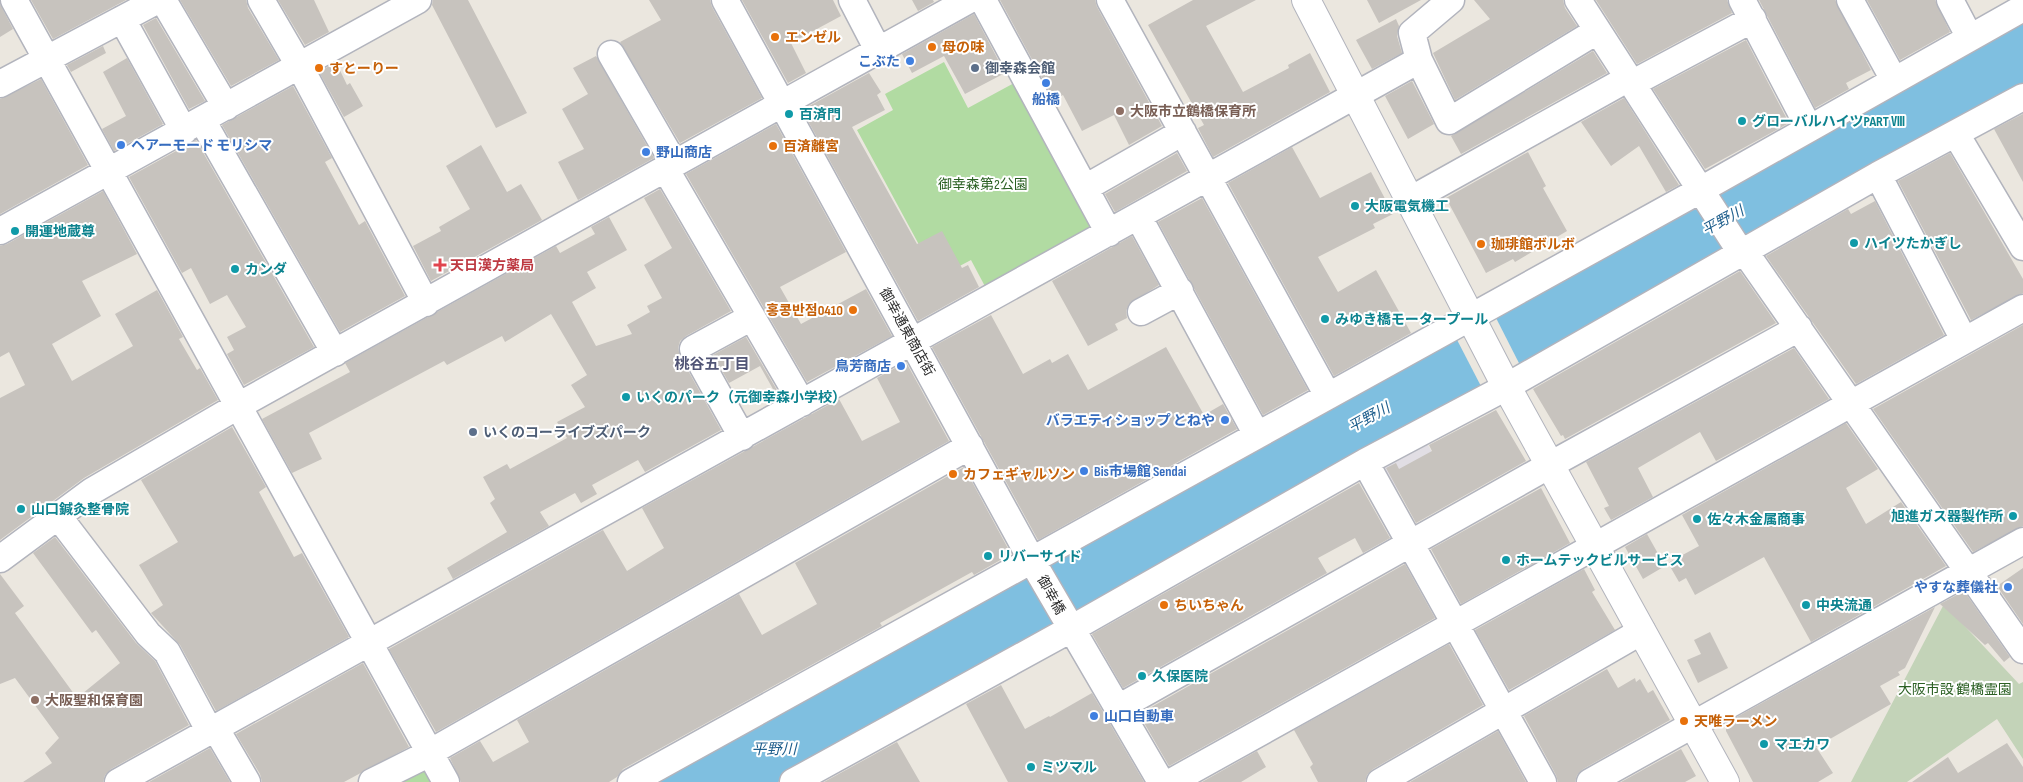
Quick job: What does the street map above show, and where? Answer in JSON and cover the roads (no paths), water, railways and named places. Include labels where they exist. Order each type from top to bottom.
[{"type":"street","points":[[14,0],[446,782]]},
{"type":"street","points":[[1,82],[158,0]]},
{"type":"street","points":[[163,0],[226,107]]},
{"type":"street","points":[[261,0],[300,67],[426,302]]},
{"type":"street","points":[[0,231],[300,67],[418,0]]},
{"type":"street","name":"御幸通東商店街","points":[[725,0],[1033,563]]},
{"type":"street","points":[[852,0],[879,52]]},
{"type":"street","points":[[0,559],[92,491],[238,406],[669,166],[879,52],[969,0]]},
{"type":"street","points":[[983,0],[1109,234]]},
{"type":"street","points":[[1110,0],[1328,396]]},
{"type":"street","points":[[1306,0],[1505,384],[1725,782]]},
{"type":"street","points":[[1451,0],[1412,33],[1419,60],[1449,121],[1597,31]]},
{"type":"street","points":[[1578,0],[1741,250],[1799,328],[1966,571],[2023,650]]},
{"type":"street","points":[[1850,0],[1894,80]]},
{"type":"street","points":[[1950,0],[1970,38]]},
{"type":"street","points":[[631,782],[1033,563],[1257,434],[1472,320],[2023,8]]},
{"type":"street","points":[[1410,200],[1631,81],[1748,10],[1809,128]]},
{"type":"street","points":[[122,19],[193,126],[335,353]]},
{"type":"street","points":[[610,54],[669,166],[802,404]]},
{"type":"street","points":[[118,782],[1109,234],[1207,177],[1419,60]]},
{"type":"street","points":[[808,778],[1069,626],[1505,384],[1741,250],[2023,97]]},
{"type":"street","points":[[1084,188],[1183,132]]},
{"type":"street","points":[[1956,134],[2023,247]]},
{"type":"street","points":[[1878,175],[1964,340]]},
{"type":"street","points":[[1138,216],[1257,434]]},
{"type":"street","points":[[1141,312],[1180,291]]},
{"type":"street","points":[[1171,782],[2023,308]]},
{"type":"street","points":[[742,437],[693,349],[752,317]]},
{"type":"street","points":[[1118,708],[1411,545],[1550,465],[1799,328]]},
{"type":"street","points":[[372,782],[430,752],[970,446]]},
{"type":"street","points":[[1365,462],[1542,782]]},
{"type":"street","points":[[58,516],[148,634],[167,652],[213,730],[247,782]]},
{"type":"street","points":[[1590,782],[1966,571],[2023,541]]},
{"type":"street","name":"御幸橋","points":[[1033,563],[1161,782]]},
{"type":"street","points":[[1380,782],[1642,631]]},
{"type":"water","name":"平野川","points":[[2023,19],[2023,89],[778,782],[650,782]]},
{"type":"place","name":"エンゼル","points":[[775,37]]},
{"type":"place","name":"母の味","points":[[932,47]]},
{"type":"place","name":"こぶた","points":[[910,61]]},
{"type":"place","name":"すとーりー","points":[[319,68]]},
{"type":"place","name":"御幸森会館","points":[[975,68]]},
{"type":"place","name":"船橋","points":[[1046,83]]},
{"type":"place","name":"大阪市立鶴橋保育所","points":[[1120,111]]},
{"type":"place","name":"百済門","points":[[789,114]]},
{"type":"place","name":"グローバルハイツPART Ⅷ","points":[[1742,121]]},
{"type":"place","name":"ヘアーモード モリシマ","points":[[121,145]]},
{"type":"place","name":"百済離宮","points":[[773,146]]},
{"type":"place","name":"野山商店","points":[[646,152]]},
{"type":"place","name":"大阪電気機工","points":[[1355,206]]},
{"type":"place","name":"開運地蔵尊","points":[[15,231]]},
{"type":"place","name":"ハイツたかぎし","points":[[1854,243]]},
{"type":"place","name":"珈琲館ボルボ","points":[[1481,244]]},
{"type":"place","name":"天日漢方薬局","points":[[440,265]]},
{"type":"place","name":"カンダ","points":[[235,269]]},
{"type":"place","name":"홍콩반점0410","points":[[853,310]]},
{"type":"place","name":"みゆき橋モータープール","points":[[1325,319]]},
{"type":"place","name":"鳥芳商店","points":[[901,366]]},
{"type":"place","name":"いくのパーク（元御幸森小学校）","points":[[626,397]]},
{"type":"place","name":"バラエティショップ とねや","points":[[1225,420]]},
{"type":"place","name":"いくのコーライブズパーク","points":[[473,432]]},
{"type":"place","name":"Bis市場館 Sendai","points":[[1084,471]]},
{"type":"place","name":"カフェギャルソン","points":[[953,474]]},
{"type":"place","name":"山口鍼灸整骨院","points":[[21,509]]},
{"type":"place","name":"旭進ガス器製作所","points":[[2013,516]]},
{"type":"place","name":"佐々木金属商事","points":[[1697,519]]},
{"type":"place","name":"リバーサイド","points":[[988,556]]},
{"type":"place","name":"ホームテックビルサービス","points":[[1506,560]]},
{"type":"place","name":"やすな葬儀社","points":[[2008,587]]},
{"type":"place","name":"ちいちゃん","points":[[1164,605]]},
{"type":"place","name":"中央流通","points":[[1806,605]]},
{"type":"place","name":"久保医院","points":[[1142,676]]},
{"type":"place","name":"大阪聖和保育園","points":[[35,700]]},
{"type":"place","name":"山口自動車","points":[[1094,716]]},
{"type":"place","name":"天唯ラーメン","points":[[1684,721]]},
{"type":"place","name":"マエカワ","points":[[1764,744]]},
{"type":"place","name":"ミツマル","points":[[1031,767]]},
{"type":"district","name":"桃谷五丁目","points":[[712,364]]},
{"type":"park label","name":"御幸森第2公園","points":[[983,184]]},
{"type":"park label","name":"大阪市設 鶴橋霊園","points":[[1955,689]]}]
